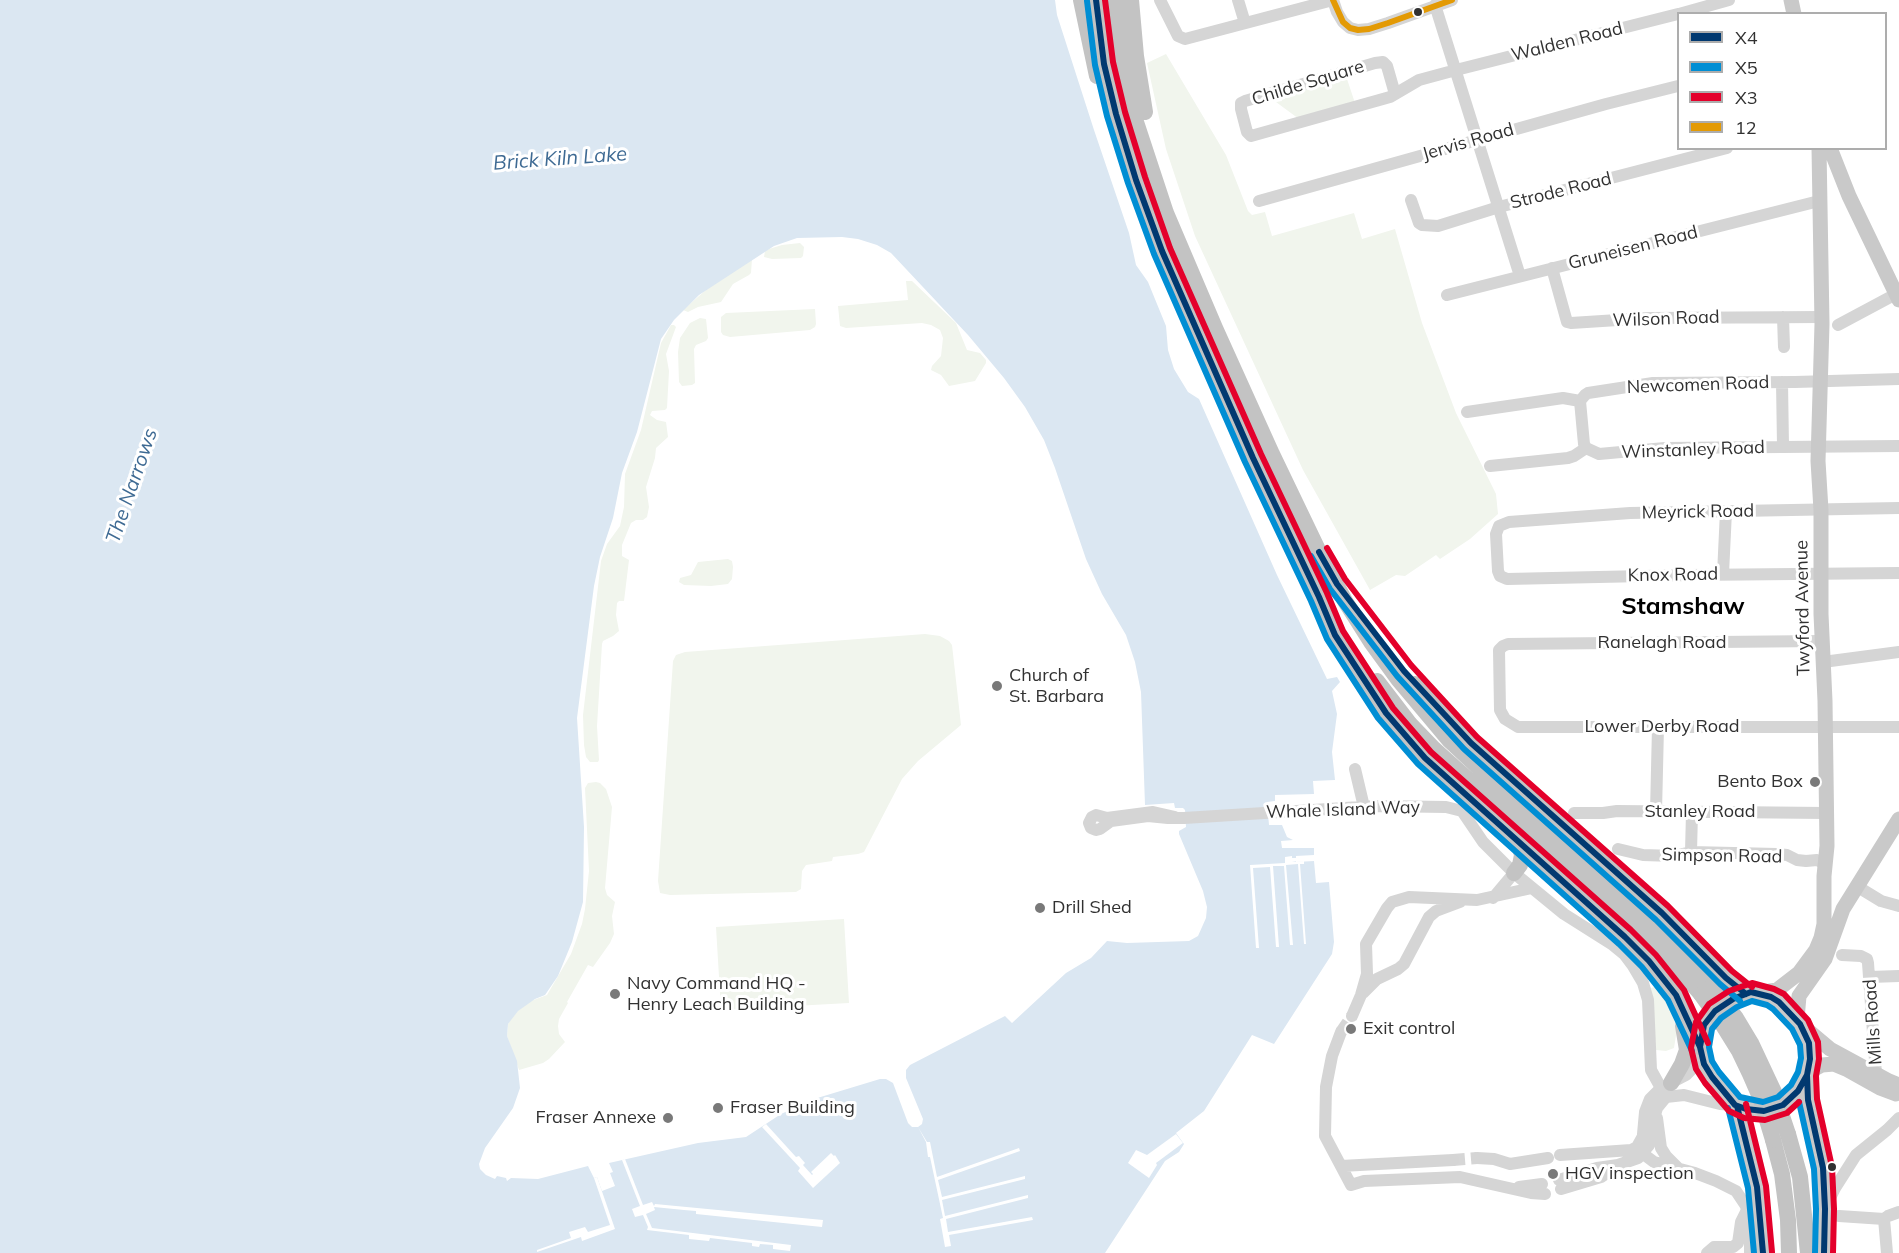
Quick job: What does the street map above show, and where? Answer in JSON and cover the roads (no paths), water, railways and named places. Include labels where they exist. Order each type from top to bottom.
[{"type":"highway","points":[[1081,0],[1093,62],[1105,105],[1167,262],[1253,458],[1335,635],[1386,713],[1425,758],[1625,937],[1661,976],[1676,995],[1700,1048]]},
{"type":"highway","points":[[1096,0],[1104,64],[1136,180]]},
{"type":"highway","points":[[1115,0],[1125,75],[1134,113],[1166,213],[1272,454],[1336,584],[1371,642],[1450,741],[1512,800],[1682,952],[1706,990],[1721,1022],[1743,1058],[1800,1177],[1808,1253]]},
{"type":"highway","points":[[1131,0],[1141,94],[1166,213]]},
{"type":"highway","points":[[1336,584],[1404,671],[1471,743],[1521,790],[1662,913],[1726,978],[1751,993]]},
{"type":"highway","points":[[1319,597],[1369,670],[1410,724],[1480,791],[1706,990]]},
{"type":"highway","points":[[1514,873],[1520,865],[1522,855],[1519,843]]},
{"type":"highway","points":[[1661,976],[1680,1015],[1687,1043],[1685,1057],[1666,1090]]},
{"type":"highway","points":[[1781,1137],[1789,1253]]},
{"type":"main road","name":"Twyford Avenue","points":[[1751,993],[1777,990],[1799,973],[1816,950],[1824,924],[1827,846],[1821,510],[1818,461],[1822,381],[1819,150]]},
{"type":"main road","points":[[1831,150],[1842,180],[1897,297]]},
{"type":"main road","points":[[1819,194],[1822,178],[1828,174],[1837,174],[1842,180]]},
{"type":"main road","points":[[1824,1253],[1823,1168],[1810,1116],[1809,1043],[1798,1022],[1799,996],[1825,959],[1843,909],[1899,819]]},
{"type":"main road","points":[[1763,1253],[1757,1187],[1736,1105],[1707,1069],[1702,1058],[1700,1048],[1707,1019],[1733,999],[1751,993],[1779,1002],[1823,1045],[1899,1085]]},
{"type":"main road","points":[[1736,1105],[1750,1110],[1764,1111],[1783,1106],[1798,1091],[1808,1073],[1822,1065],[1834,1064],[1880,1088],[1899,1095]]},
{"type":"street","points":[[1160,0],[1178,36],[1177,41],[1333,0],[1343,22],[1350,28],[1358,30],[1370,29],[1417,6],[1435,5],[1452,0]]},
{"type":"street","points":[[1238,0],[1245,23]]},
{"type":"street","name":"Walden Road","points":[[1686,12],[1729,0]]},
{"type":"street","points":[[1435,5],[1520,276]]},
{"type":"street","name":"Walden Road","points":[[1456,70],[1677,15]]},
{"type":"street","name":"Childe Square","points":[[1395,94],[1387,66],[1383,62],[1245,101],[1241,103],[1241,109],[1247,132],[1251,136],[1390,97],[1419,80],[1456,70]]},
{"type":"street","name":"Jervis Road","points":[[1259,201],[1478,139],[1677,86]]},
{"type":"street","name":"Strode Road","points":[[1412,200],[1421,227],[1438,226],[1499,207],[1719,150]]},
{"type":"street","name":"Gruneisen Road","points":[[1447,295],[1819,194]]},
{"type":"street","name":"Wilson Road","points":[[1552,268],[1567,322],[1571,323],[1649,318],[1822,317]]},
{"type":"street","points":[[1838,325],[1897,297]]},
{"type":"street","points":[[1783,317],[1784,347]]},
{"type":"street","name":"Newcomen Road","points":[[1467,412],[1563,398],[1580,401],[1588,393],[1653,383],[1899,379]]},
{"type":"street","points":[[1782,382],[1783,446]]},
{"type":"street","points":[[1490,466],[1568,458],[1586,448],[1580,401]]},
{"type":"street","name":"Winstanley Road","points":[[1586,448],[1599,454],[1653,448],[1899,446]]},
{"type":"street","name":"Meyrick Road","points":[[1499,526],[1509,522],[1630,513],[1899,508]]},
{"type":"street","points":[[1724,574],[1726,511]]},
{"type":"street","name":"Knox Road","points":[[1499,526],[1496,534],[1497,568],[1500,576],[1507,579],[1899,573]]},
{"type":"street","name":"Ranelagh Road","points":[[1503,646],[1514,644],[1822,641]]},
{"type":"street","name":"Lower Derby Road","points":[[1503,646],[1499,652],[1500,710],[1513,726],[1899,727]]},
{"type":"street","points":[[1823,662],[1899,652]]},
{"type":"street","points":[[1656,812],[1658,727]]},
{"type":"street","points":[[1355,769],[1364,807]]},
{"type":"street","name":"Whale Island Way","points":[[1175,817],[1364,807],[1446,807],[1462,811],[1483,842],[1514,873],[1564,914],[1613,945],[1633,966],[1643,983],[1648,1000],[1650,1070],[1666,1090]]},
{"type":"street","name":"Stanley Road","points":[[1574,813],[1617,811],[1826,813]]},
{"type":"street","points":[[1155,812],[1175,817],[1148,816],[1102,822],[1107,818],[1117,816],[1155,812]]},
{"type":"street","points":[[1691,852],[1692,812]]},
{"type":"street","name":"Simpson Road","points":[[1618,849],[1650,855],[1674,856],[1691,852],[1777,854],[1787,855],[1797,860],[1817,860],[1825,864]]},
{"type":"street","points":[[1492,898],[1514,873]]},
{"type":"street","points":[[1858,887],[1881,901],[1899,906]]},
{"type":"street","points":[[1352,1016],[1361,995],[1367,969],[1365,946],[1389,905],[1396,900],[1409,897],[1477,900],[1532,888]]},
{"type":"street","points":[[1361,995],[1377,979],[1404,964],[1430,917],[1436,911],[1464,900]]},
{"type":"street","name":"Mills Road","points":[[1842,955],[1864,957],[1868,963],[1876,1074]]},
{"type":"street","points":[[1870,977],[1899,976]]},
{"type":"street","points":[[1341,1032],[1332,1056],[1326,1087],[1325,1136],[1352,1185],[1366,1181],[1456,1177],[1531,1193],[1544,1189]]},
{"type":"street","points":[[1700,1048],[1689,1072],[1666,1090],[1652,1095],[1647,1104],[1642,1138],[1644,1153],[1651,1161],[1731,1187],[1743,1201],[1750,1228],[1748,1253],[1731,1247],[1714,1247],[1707,1253]]},
{"type":"street","points":[[1666,1090],[1720,1104],[1736,1105]]},
{"type":"street","points":[[1560,1184],[1601,1177],[1618,1166],[1636,1160],[1644,1153],[1649,1145],[1656,1113],[1666,1090]]},
{"type":"street","points":[[1656,1113],[1660,1144],[1664,1153],[1678,1168]]},
{"type":"street","points":[[1825,1209],[1856,1155],[1896,1121]]},
{"type":"street","points":[[1477,1158],[1494,1159],[1510,1164],[1554,1157],[1631,1150],[1638,1146],[1642,1138]]},
{"type":"street","points":[[1341,1166],[1453,1160]]},
{"type":"street","points":[[1731,1247],[1739,1241],[1741,1222],[1746,1212]]},
{"type":"street","points":[[1839,1216],[1884,1219],[1899,1212]]},
{"type":"street","points":[[1884,1219],[1887,1253]]},
{"type":"water","points":[[0,0],[1055,0],[1057,15],[1129,233],[1136,265],[1148,282],[1166,326],[1168,350],[1174,369],[1188,392],[1199,399],[1277,575],[1327,679],[1337,677],[1340,682],[1332,691],[1337,714],[1332,752],[1335,780],[1313,781],[1314,794],[1275,795],[1275,801],[1267,802],[1269,825],[1282,825],[1287,837],[1293,840],[1281,841],[1282,848],[1314,848],[1314,855],[1296,856],[1296,862],[1314,861],[1316,883],[1329,882],[1334,942],[1332,954],[1274,1044],[1252,1035],[1204,1111],[1176,1133],[1184,1144],[1179,1152],[1165,1161],[1105,1253],[0,1253]],"holes":[[[797,238],[858,239],[877,245],[891,253],[968,335],[1025,407],[1044,440],[1086,559],[1102,594],[1126,635],[1135,662],[1141,692],[1145,805],[1174,803],[1175,808],[1185,810],[1186,827],[1179,831],[1179,834],[1203,891],[1207,907],[1206,918],[1198,936],[1189,941],[1127,943],[1107,941],[1091,958],[1066,973],[1012,1023],[1005,1016],[910,1065],[906,1070],[906,1078],[923,1119],[922,1124],[918,1127],[912,1127],[908,1123],[893,1083],[880,1079],[814,1099],[781,1114],[746,1137],[698,1143],[609,1163],[615,1186],[602,1191],[597,1177],[594,1178],[588,1166],[538,1179],[511,1178],[507,1181],[506,1178],[497,1176],[495,1179],[486,1175],[480,1169],[479,1164],[485,1148],[513,1108],[520,1088],[517,1061],[507,1036],[508,1024],[518,1011],[545,995],[558,976],[572,942],[583,902],[584,827],[577,718],[594,586],[600,557],[613,518],[622,473],[637,432],[661,339],[674,320],[699,295],[774,246]]]},
{"type":"tunnel","points":[[1341,1032],[1352,1016]]},
{"type":"tunnel","points":[[1453,1160],[1477,1158]]},
{"type":"place","name":"Church of St. Barbara","points":[[997,686]]},
{"type":"place","name":"Bento Box","points":[[1815,782]]},
{"type":"place","name":"Drill Shed","points":[[1040,908]]},
{"type":"place","name":"Navy Command HQ - Henry Leach Building","points":[[615,994]]},
{"type":"place","name":"Exit control","points":[[1351,1029]]},
{"type":"place","name":"Fraser Building","points":[[718,1108]]},
{"type":"place","name":"Fraser Annexe","points":[[668,1118]]},
{"type":"place","name":"HGV inspection","points":[[1553,1174]]},
{"type":"district","name":"Stamshaw","points":[[1683,607]]},
{"type":"water label","name":"Brick Kiln Lake","points":[[560,159]]},
{"type":"water label","name":"The Narrows","points":[[132,486]]}]
